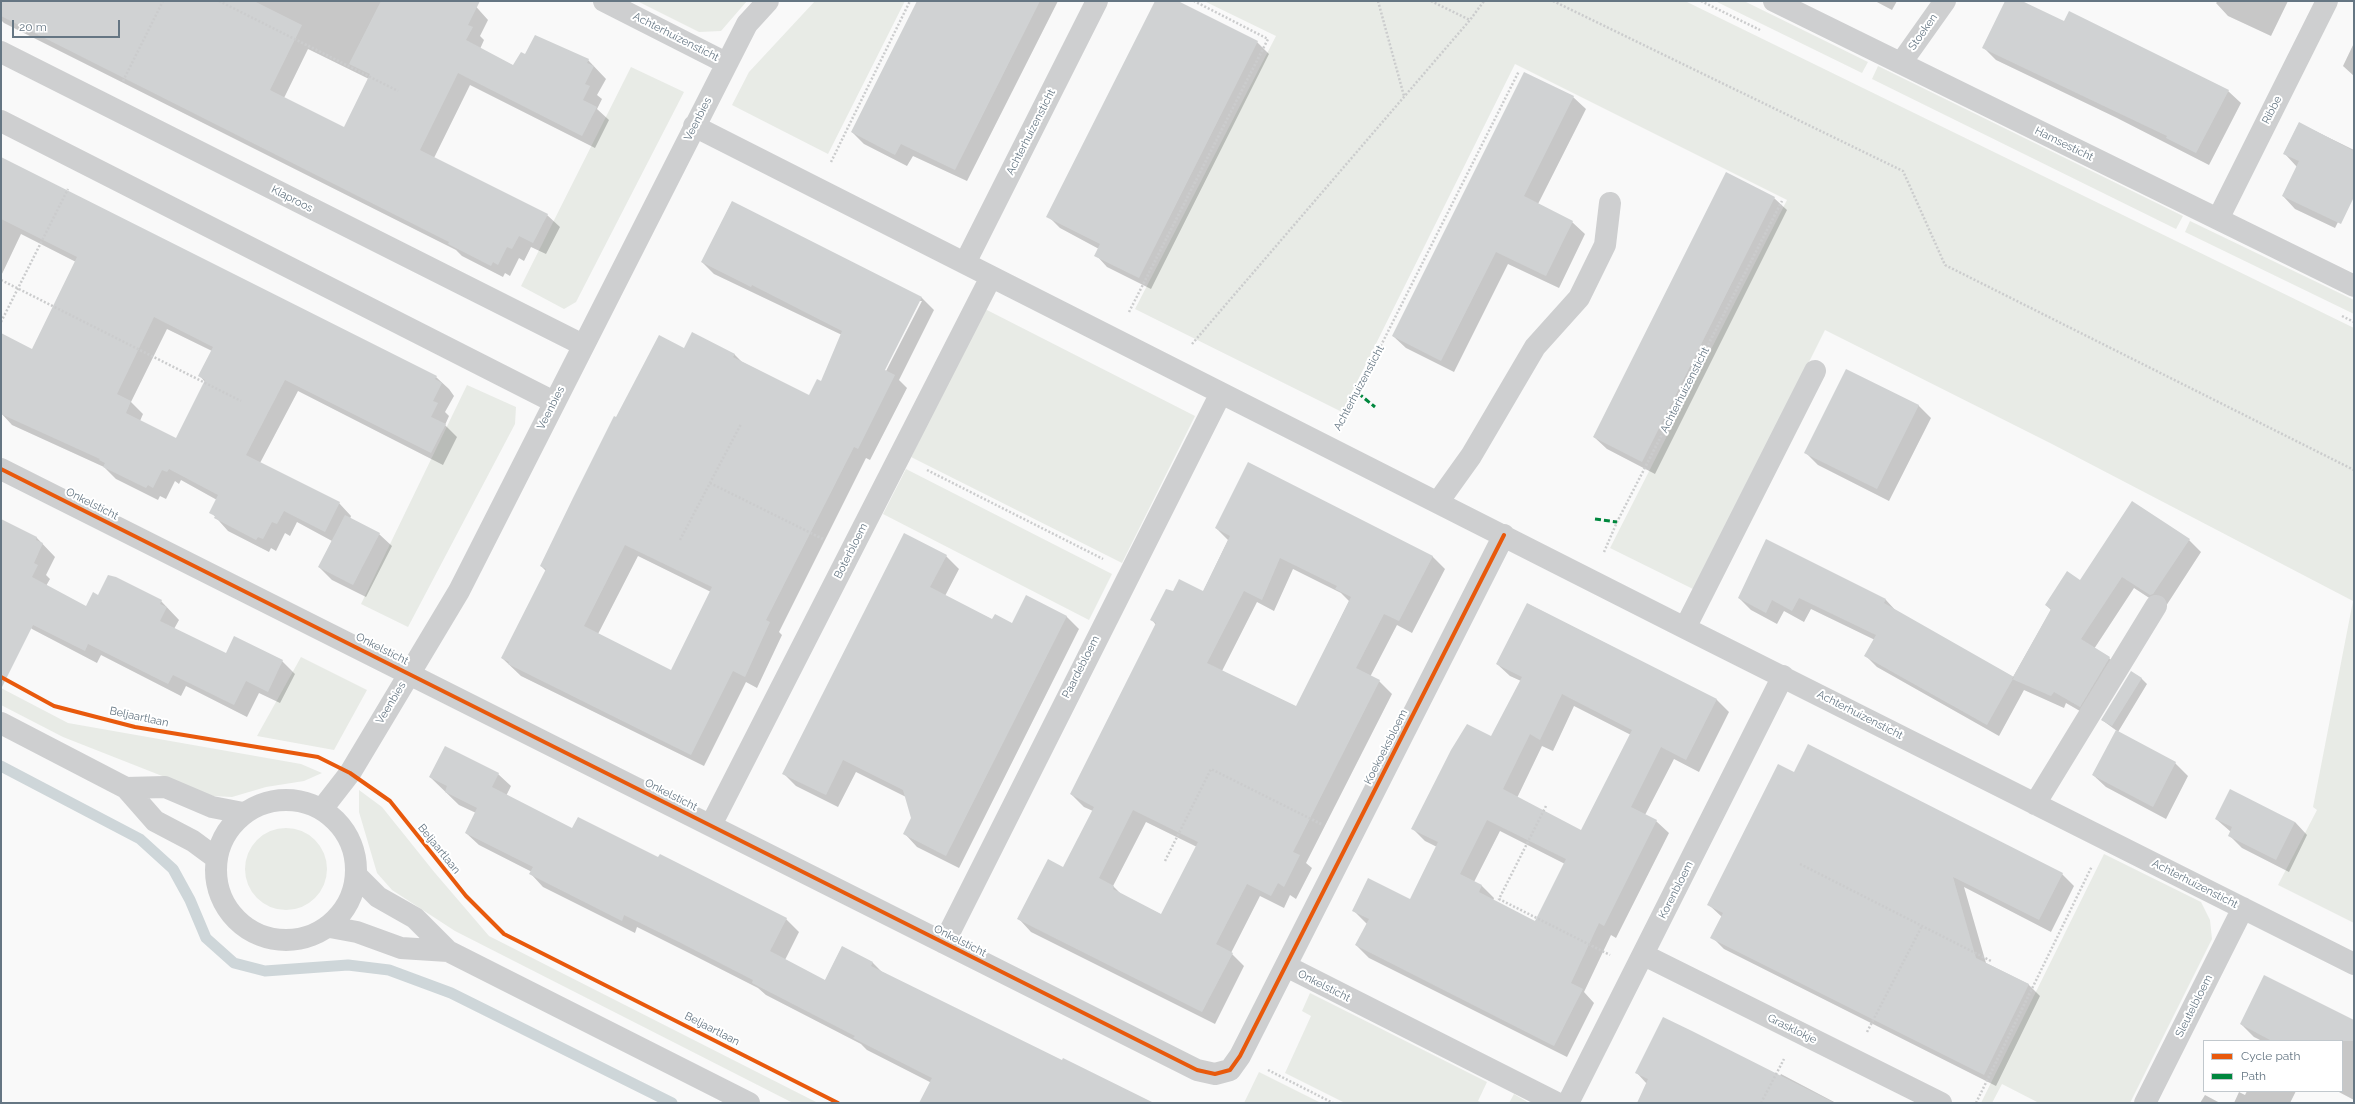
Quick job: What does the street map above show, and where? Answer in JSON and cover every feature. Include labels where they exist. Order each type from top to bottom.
[{"type":"street","name":"Achterhuizensticht","points":[[604,1],[726,63]]},
{"type":"street","name":"Veenbies","points":[[322,809],[350,773],[459,591],[726,63],[747,24],[768,1]]},
{"type":"street","name":"Achterhuizensticht","points":[[965,263],[1097,1]]},
{"type":"street","name":"Hamsesticht","points":[[1774,1],[2354,286]]},
{"type":"street","name":"Stoeken","points":[[1902,63],[1945,1]]},
{"type":"street","name":"Ribbe","points":[[2218,219],[2327,1]]},
{"type":"street","name":"Klaproos","points":[[1,52],[583,345]]},
{"type":"street","points":[[1,121],[554,402]]},
{"type":"street","name":"Achterhuizensticht","points":[[694,126],[817,190],[965,263],[1685,628],[2354,964]]},
{"type":"street","points":[[1438,502],[1471,456],[1535,347],[1580,298],[1605,245],[1610,203]]},
{"type":"street","name":"Boterbloem","points":[[711,825],[991,277]]},
{"type":"street","points":[[1685,628],[1815,371]]},
{"type":"street","name":"Paardebloem","points":[[944,943],[1129,573],[1221,393]]},
{"type":"street","name":"Onkelsticht","points":[[1,469],[1197,1070],[1215,1074],[1230,1070],[1240,1056],[1286,966],[1557,1103]]},
{"type":"street","name":"Koekoeksbloem","points":[[1286,966],[1504,535]]},
{"type":"street","points":[[2035,804],[2156,606]]},
{"type":"street","name":"Korenbloem","points":[[1568,1103],[1641,962],[1783,676]]},
{"type":"street","points":[[1,723],[126,788],[154,821],[193,841],[216,858]]},
{"type":"street","points":[[126,788],[165,787],[212,807],[243,813]]},
{"type":"street","points":[[296,800],[322,809],[349,837],[357,876],[352,898],[343,914],[330,927],[298,941],[264,938],[235,921],[218,892],[216,858],[226,831],[243,813],[268,801],[296,800]]},
{"type":"street","points":[[357,876],[378,897],[415,918],[448,951],[749,1103]]},
{"type":"street","name":"Sleutelbloem","points":[[2145,1103],[2243,908]]},
{"type":"street","points":[[330,927],[357,932],[401,948],[448,951]]},
{"type":"street","name":"Grasklokje","points":[[1641,962],[1798,1032],[1941,1103]]},
{"type":"path","points":[[219,1],[398,92]]},
{"type":"path","points":[[817,190],[910,1]]},
{"type":"path","points":[[1115,340],[1268,38],[1194,1]]},
{"type":"path","points":[[1378,1],[1404,96]]},
{"type":"path","points":[[1431,1],[1470,20]]},
{"type":"path","points":[[1179,372],[1194,341],[1470,20],[1484,1]]},
{"type":"path","points":[[1553,1],[1903,171],[1945,265],[2354,470]]},
{"type":"path","points":[[1,280],[241,401]]},
{"type":"path","points":[[680,540],[741,424]]},
{"type":"path","points":[[900,456],[1129,573]]},
{"type":"path","points":[[710,483],[851,553]]},
{"type":"path","points":[[1165,861],[1211,770],[1350,839]]},
{"type":"path","points":[[1546,806],[1499,899],[1641,962]]},
{"type":"path","points":[[1976,1103],[2106,839]]},
{"type":"path","points":[[1800,864],[1991,961]]},
{"type":"path","points":[[1853,1059],[1922,926]]},
{"type":"path","points":[[1761,1103],[1798,1032]]},
{"type":"path","points":[[1240,1056],[1333,1103]]},
{"type":"shaded area","points":[[637,1],[747,1],[721,31],[699,32]]},
{"type":"shaded area","points":[[815,1],[905,1],[828,154],[732,105],[749,72]]},
{"type":"shaded area","points":[[1204,1],[1685,1],[2354,328],[2354,923],[2278,885],[2317,810],[2313,807],[2353,601],[2052,444],[1825,330],[1695,590],[1610,548],[1787,200],[1515,64],[1342,412],[1135,309],[1276,36]]},
{"type":"shaded area","points":[[1715,1],[1744,1],[1868,62],[1862,73]]},
{"type":"shaded area","points":[[1878,66],[2183,216],[2176,229],[1872,79]]},
{"type":"shaded area","points":[[631,67],[684,92],[576,302],[564,309],[521,286]]},
{"type":"shaded area","points":[[2190,221],[2354,300],[2354,314],[2185,232]]},
{"type":"shaded area","points":[[985,309],[1195,416],[1122,563],[911,457]]},
{"type":"shaded area","points":[[467,385],[516,407],[515,424],[408,627],[361,604]]},
{"type":"shaded area","points":[[906,469],[1112,574],[1089,620],[883,514]]},
{"type":"shaded area","points":[[301,657],[367,690],[334,750],[257,736]]},
{"type":"shaded area","points":[[1,688],[68,723],[301,764],[322,773],[304,781],[266,787],[232,797],[213,796],[63,737],[1,705]]},
{"type":"shaded area","points":[[359,790],[382,807],[435,873],[489,936],[818,1103],[793,1103],[455,931],[392,890],[377,873],[359,812]]},
{"type":"shaded area","points":[[286,828],[302,831],[315,840],[324,853],[327,869],[324,885],[315,898],[302,907],[286,910],[270,907],[257,898],[248,885],[245,869],[248,853],[257,840],[270,831]]},
{"type":"shaded area","points":[[2104,854],[2201,902],[2210,920],[2212,939],[2130,1103],[2039,1103],[2002,1084],[1992,1103],[1981,1103]]},
{"type":"shaded area","points":[[1310,993],[1487,1082],[1478,1101],[1483,1103],[1345,1103],[1285,1073],[1311,1016],[1302,1011]]},
{"type":"shaded area","points":[[1259,1072],[1321,1103],[1244,1103]]},
{"type":"shaded area","points":[[1514,1094],[1529,1103],[1509,1103]]},
{"type":"building","points":[[1,1],[254,1],[302,25],[270,90],[344,127],[370,74],[349,64],[381,1],[480,1],[468,25],[473,27],[466,40],[513,65],[521,52],[525,54],[535,35],[589,59],[587,63],[594,66],[585,84],[590,86],[583,100],[597,107],[582,136],[458,73],[420,150],[548,214],[533,243],[519,236],[512,249],[507,247],[498,265],[493,262],[491,266],[448,244],[449,242],[1,16]]},
{"type":"building","points":[[917,1],[1040,1],[955,170],[901,144],[895,155],[851,132]]},
{"type":"building","points":[[1155,1],[1178,1],[1258,41],[1139,278],[1094,256],[1100,244],[1046,217]]},
{"type":"building","points":[[2005,1],[2022,1],[2064,21],[2069,11],[2229,90],[2196,153],[2166,138],[2167,136],[1982,48]]},
{"type":"building","points":[[1524,72],[1574,96],[1524,196],[1573,221],[1546,276],[1496,252],[1441,361],[1392,336]]},
{"type":"building","points":[[2299,122],[2354,151],[2354,197],[2341,224],[2282,196],[2299,161],[2283,154]]},
{"type":"building","points":[[1,157],[437,376],[435,379],[442,383],[433,401],[438,403],[431,417],[446,424],[431,453],[285,380],[246,455],[340,502],[325,532],[284,511],[277,524],[272,522],[263,539],[258,537],[256,540],[214,518],[215,516],[209,513],[218,495],[169,469],[167,472],[162,470],[153,488],[148,485],[146,488],[103,467],[105,463],[99,460],[100,459],[1,414],[1,333],[32,349],[77,257],[1,219]],"holes":[[[154,317],[213,347],[198,376],[205,380],[176,438],[126,413],[131,401],[117,394]]]},
{"type":"building","points":[[1726,172],[1775,197],[1642,462],[1593,437]]},
{"type":"building","points":[[732,201],[922,297],[885,370],[895,375],[858,449],[854,447],[766,620],[770,622],[745,677],[733,671],[691,755],[508,664],[509,662],[501,658],[546,569],[540,566],[573,498],[614,416],[616,417],[659,335],[684,348],[692,332],[735,354],[733,357],[809,395],[817,379],[821,381],[842,331],[752,285],[751,287],[701,262]],"holes":[[[625,545],[712,587],[671,670],[584,626]]]},
{"type":"building","points":[[1846,369],[1919,405],[1877,489],[1804,453]]},
{"type":"building","points":[[1248,462],[1433,556],[1399,621],[1384,614],[1356,668],[1380,680],[1293,852],[1300,855],[1284,887],[1278,883],[1271,896],[1247,884],[1216,944],[1233,953],[1202,1012],[1017,919],[1048,859],[1063,867],[1094,807],[1070,794],[1156,623],[1150,620],[1166,589],[1173,591],[1179,579],[1203,591],[1230,536],[1215,528]],"holes":[[[1280,558],[1337,586],[1335,589],[1351,597],[1296,706],[1207,663],[1244,591],[1262,600]],[[1133,810],[1198,842],[1161,914],[1113,889],[1114,886],[1099,878]]]},
{"type":"building","points":[[2132,501],[2190,539],[2153,594],[2150,595],[2122,577],[2081,639],[2110,657],[2080,707],[2054,692],[2051,696],[2012,679],[2051,609],[2045,605],[2067,571],[2080,580]]},
{"type":"building","points":[[345,515],[380,533],[353,585],[318,567]]},
{"type":"building","points":[[1,519],[37,537],[36,540],[43,543],[34,563],[38,565],[32,577],[86,606],[93,592],[98,595],[108,575],[116,577],[162,600],[160,604],[167,607],[160,621],[226,653],[234,636],[283,660],[268,692],[246,681],[234,705],[173,675],[168,684],[88,644],[85,651],[33,625],[1,689]]},
{"type":"building","points":[[904,533],[947,555],[930,587],[992,619],[995,614],[1012,623],[1026,595],[1067,616],[946,856],[903,834],[911,818],[903,790],[843,760],[826,795],[782,774]]},
{"type":"building","points":[[1766,539],[1886,599],[1884,603],[2014,677],[1987,725],[1864,656],[1876,635],[1799,598],[1792,611],[1772,600],[1766,613],[1738,598]]},
{"type":"building","points":[[1527,603],[1717,699],[1686,760],[1661,747],[1631,807],[1657,820],[1604,926],[1599,923],[1571,983],[1583,989],[1554,1046],[1355,945],[1369,919],[1352,911],[1368,878],[1410,899],[1438,842],[1411,829],[1451,750],[1467,724],[1491,736],[1522,677],[1496,664]],"holes":[[[1562,694],[1632,730],[1581,830],[1503,789],[1530,734],[1540,740]],[[1487,820],[1566,859],[1535,921],[1479,892],[1482,885],[1460,874]]]},
{"type":"building","points":[[2131,671],[2142,678],[2112,726],[2101,720]]},
{"type":"building","points":[[2116,730],[2176,762],[2153,807],[2092,775]]},
{"type":"building","points":[[1808,744],[2063,873],[2039,920],[1953,877],[1976,958],[2029,984],[1984,1075],[1710,938],[1723,913],[1707,905],[1778,764],[1794,772]]},
{"type":"building","points":[[445,746],[499,773],[492,787],[572,828],[578,817],[658,857],[660,854],[787,918],[770,951],[825,980],[842,946],[873,962],[871,966],[1062,1060],[1063,1058],[1154,1103],[919,1103],[932,1078],[853,1038],[855,1036],[752,983],[753,980],[679,942],[624,915],[622,921],[529,874],[533,867],[465,833],[477,808],[445,792],[447,786],[429,777]]},
{"type":"building","points":[[2230,789],[2295,822],[2276,860],[2228,836],[2232,827],[2215,819]]},
{"type":"building","points":[[2264,975],[2354,1020],[2354,1041],[2270,1040],[2240,1024]]},
{"type":"building","points":[[1663,1017],[1835,1103],[1637,1103],[1648,1079],[1635,1073]]},
{"type":"waterway","points":[[1,766],[140,839],[173,869],[190,900],[206,938],[234,963],[265,971],[348,965],[389,970],[451,993],[672,1103]]},
{"type":"marked path","points":[[1358,393],[1375,407]]},
{"type":"marked path","points":[[1595,519],[1617,522]]},
{"type":"cycle path","points":[[1,469],[1197,1070],[1215,1074],[1230,1070],[1240,1056],[1504,535]]},
{"type":"cycle path","name":"Beljaartlaan","points":[[1,677],[54,706],[135,727],[318,757],[350,773],[390,801],[466,896],[504,934],[838,1103]]}]
